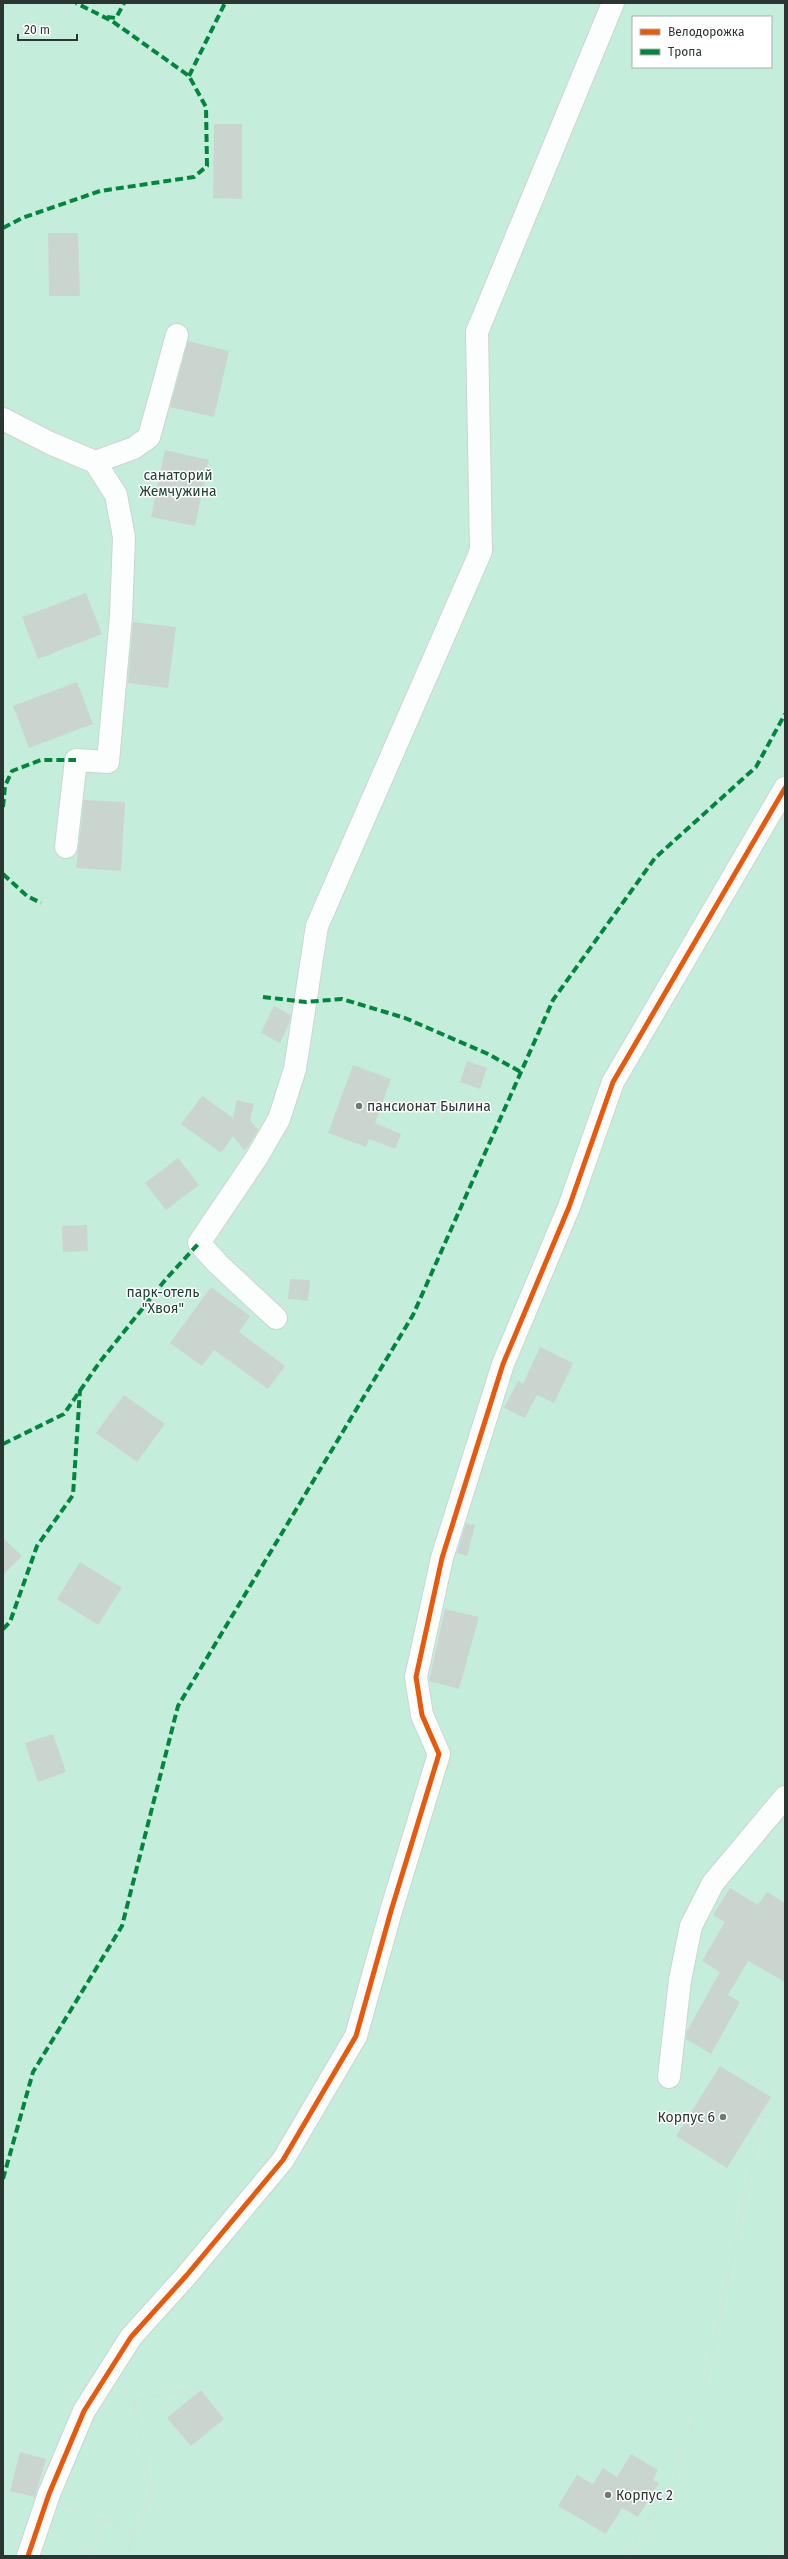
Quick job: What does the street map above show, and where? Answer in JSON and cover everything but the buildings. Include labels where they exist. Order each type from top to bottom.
[{"type":"street","points":[[276,1318],[218,1264],[199,1243],[257,1157],[279,1119],[296,1064],[317,926],[481,551],[477,332],[613,3]]},
{"type":"street","points":[[95,462],[134,448],[149,437],[177,334]]},
{"type":"street","points":[[3,419],[50,443],[95,462],[116,495],[124,537],[121,616],[108,762],[76,760],[66,847]]},
{"type":"street","points":[[28,2556],[48,2497],[84,2411],[131,2337],[186,2276],[283,2160],[356,2036],[391,1910],[439,1754],[422,1715],[416,1677],[442,1558],[503,1364],[569,1207],[613,1082],[785,788]]},
{"type":"street","points":[[669,2077],[680,1980],[691,1926],[713,1883],[785,1797]]},
{"type":"path","points":[[626,2556],[672,2486],[706,2381],[768,2089],[749,2072]]},
{"type":"path","points":[[128,2556],[134,2532],[152,2495],[152,2487],[133,2401],[207,2386]]},
{"type":"path","points":[[48,2497],[134,2532]]},
{"type":"path","points":[[98,2556],[93,2549],[103,2519]]},
{"type":"path","points":[[773,2556],[785,2542]]},
{"type":"green space","points":[[3,3],[785,3],[785,2556],[3,2556]]},
{"type":"marked path","points":[[3,228],[22,218],[100,191],[194,177],[207,166],[206,107],[189,76],[112,21],[76,3]]},
{"type":"marked path","points":[[107,17],[116,18],[124,3]]},
{"type":"marked path","points":[[189,76],[225,3]]},
{"type":"marked path","points":[[3,2179],[33,2072],[122,1926],[178,1706],[413,1315],[553,1000],[655,858],[756,767],[785,714]]},
{"type":"marked path","points":[[3,807],[5,786],[12,771],[41,760],[76,760]]},
{"type":"marked path","points":[[3,874],[27,896],[41,903]]},
{"type":"marked path","points":[[263,997],[306,1002],[342,999],[405,1018],[488,1054],[521,1072]]},
{"type":"marked path","points":[[3,1444],[64,1414],[99,1363],[166,1279],[199,1243]]},
{"type":"marked path","points":[[3,1629],[10,1622],[37,1546],[73,1495],[80,1390]]},
{"type":"cycle path","points":[[28,2556],[49,2494],[84,2411],[131,2337],[186,2276],[283,2160],[356,2036],[391,1911],[439,1754],[422,1715],[416,1677],[442,1558],[503,1364],[569,1207],[613,1082],[785,788]]},
{"type":"place","name":"пансионат Былина","points":[[359,1106]]},
{"type":"place","name":"Корпус 6","points":[[723,2117]]},
{"type":"place","name":"Корпус 2","points":[[608,2495]]},
{"type":"park label","name":"санаторий Жемчужина","points":[[178,484]]},
{"type":"park label","name":"парк-отель \"Хвоя\"","points":[[163,1300]]}]
